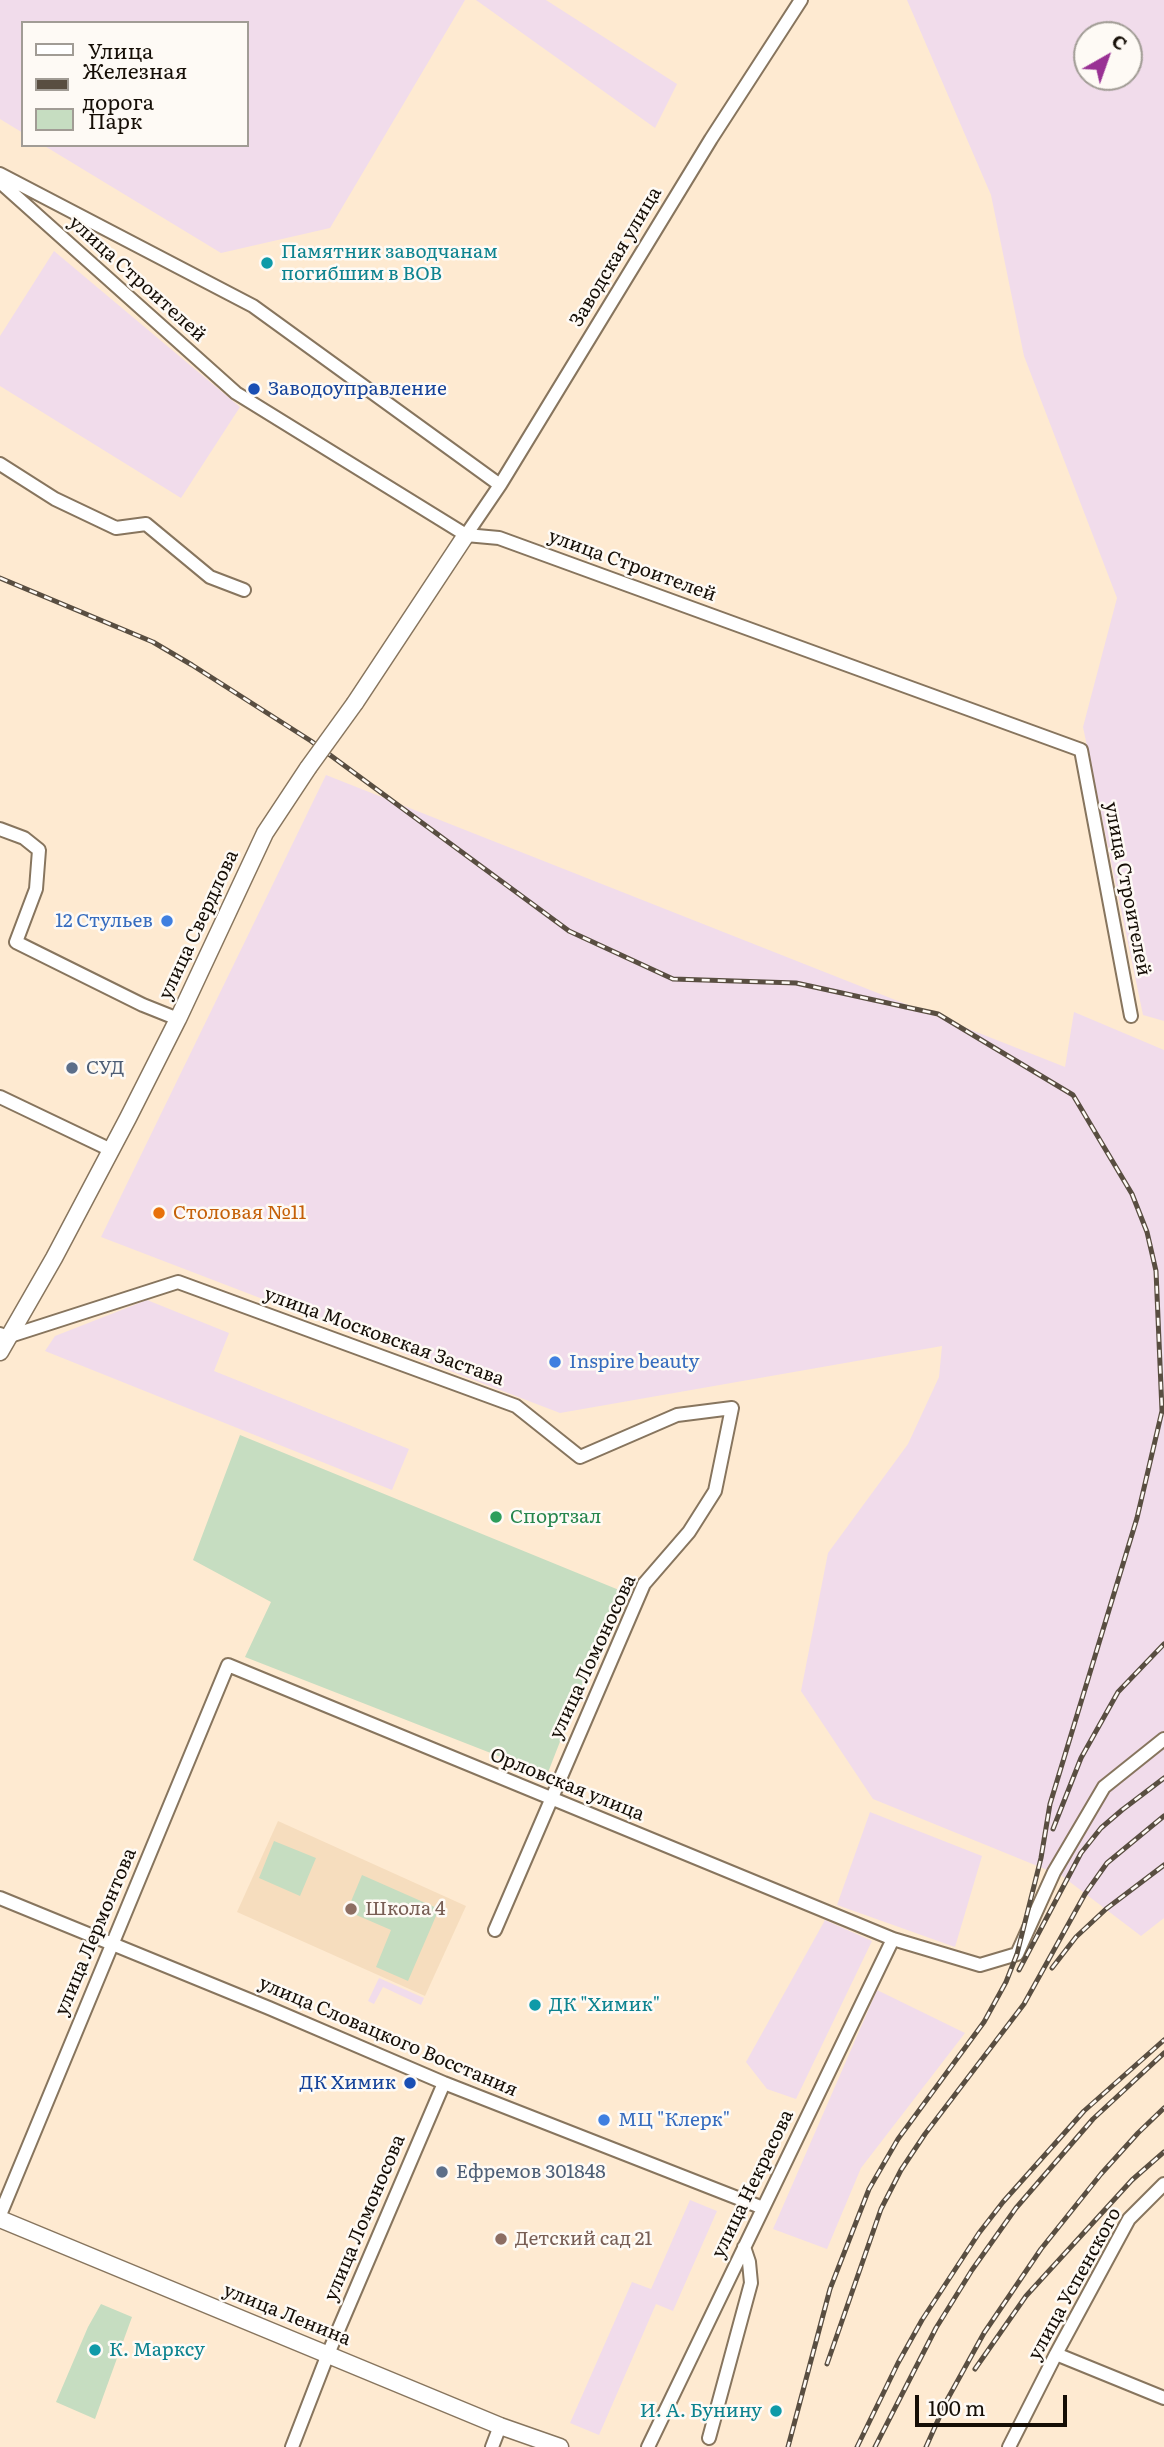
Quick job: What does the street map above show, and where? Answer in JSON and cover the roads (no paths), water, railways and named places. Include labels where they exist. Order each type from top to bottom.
[{"type":"main road","name":"улица Свердлова","points":[[0,1352],[4,1335],[54,1258],[178,1020],[265,834],[466,535]]},
{"type":"main road","name":"улица Ленина","points":[[0,2217],[500,2426],[560,2447]]},
{"type":"street","name":"Заводская улица","points":[[466,535],[500,485],[711,139],[801,0]]},
{"type":"street","points":[[0,174],[253,306],[500,485]]},
{"type":"street","name":"улица Строителей","points":[[0,182],[236,393],[466,535],[499,538],[1081,750],[1131,1016]]},
{"type":"street","points":[[0,464],[55,499],[116,528],[146,524],[210,577],[244,590]]},
{"type":"street","points":[[0,829],[24,838],[39,850],[36,889],[16,942],[143,1006],[178,1020]]},
{"type":"street","points":[[0,1097],[111,1150]]},
{"type":"street","name":"улица Московская Застава","points":[[4,1335],[178,1282],[516,1406],[580,1457],[677,1415],[732,1408]]},
{"type":"street","name":"улица Ломоносова","points":[[495,1930],[644,1584],[689,1532],[715,1491],[732,1408]]},
{"type":"street","name":"Орловская улица","points":[[228,1665],[893,1938],[980,1965],[1017,1954],[1054,1872],[1104,1787],[1164,1739]]},
{"type":"street","name":"улица Лермонтова","points":[[0,2217],[228,1665]]},
{"type":"street","name":"улица Словацкого Восстания","points":[[0,1898],[444,2083],[763,2208]]},
{"type":"street","name":"улица Некрасова","points":[[648,2447],[893,1938]]},
{"type":"street","name":"улица Ломоносова","points":[[292,2447],[328,2354],[444,2083]]},
{"type":"street","name":"улица Успенского","points":[[1009,2447],[1129,2219],[1164,2184]]},
{"type":"street","points":[[709,2438],[751,2283],[744,2247]]},
{"type":"street","points":[[1056,2354],[1164,2398]]},
{"type":"street","points":[[492,2447],[500,2426]]},
{"type":"railway","points":[[0,578],[153,642],[192,665],[311,741],[569,931],[673,979],[796,983],[938,1014],[1073,1095],[1132,1194],[1147,1232],[1156,1271],[1162,1411],[1137,1518],[1050,1804],[1041,1858],[1017,1954],[1006,1982],[984,2022],[898,2139],[869,2189],[830,2289],[788,2447]]},
{"type":"railway","points":[[1053,1829],[1081,1758],[1118,1692],[1164,1644]]},
{"type":"railway","points":[[1019,1970],[1081,1853],[1101,1828],[1164,1778]]},
{"type":"railway","points":[[827,2364],[881,2209],[901,2170],[925,2134],[1024,2004],[1085,1894],[1107,1863],[1164,1816]]},
{"type":"railway","points":[[1052,1968],[1076,1937],[1106,1909],[1164,1865]]},
{"type":"railway","points":[[857,2447],[922,2320],[979,2233],[1084,2111],[1164,2040]]},
{"type":"railway","points":[[875,2447],[936,2328],[972,2270],[1016,2208],[1093,2119],[1164,2053]]},
{"type":"railway","points":[[926,2447],[947,2400],[984,2333],[1041,2249],[1101,2174],[1164,2108]]},
{"type":"railway","points":[[975,2369],[1026,2296],[1132,2180],[1164,2152]]},
{"type":"place","name":"Памятник заводчанам погибшим в ВОВ","points":[[267,263]]},
{"type":"place","name":"Заводоуправление","points":[[254,389]]},
{"type":"place","name":"12 Стульев","points":[[167,921]]},
{"type":"place","name":"СУД","points":[[72,1068]]},
{"type":"place","name":"Столовая №11","points":[[159,1213]]},
{"type":"place","name":"Inspire beauty","points":[[555,1362]]},
{"type":"place","name":"Спортзал","points":[[496,1517]]},
{"type":"place","name":"Школа 4","points":[[351,1909]]},
{"type":"place","name":"ДК \"Химик\"","points":[[535,2005]]},
{"type":"place","name":"ДК Химик","points":[[410,2083]]},
{"type":"place","name":"МЦ \"Клерк\"","points":[[604,2120]]},
{"type":"place","name":"Ефремов 301848","points":[[442,2172]]},
{"type":"place","name":"Детский сад 21","points":[[501,2239]]},
{"type":"place","name":"К. Марксу","points":[[95,2350]]},
{"type":"place","name":"И. А. Бунину","points":[[776,2411]]}]
